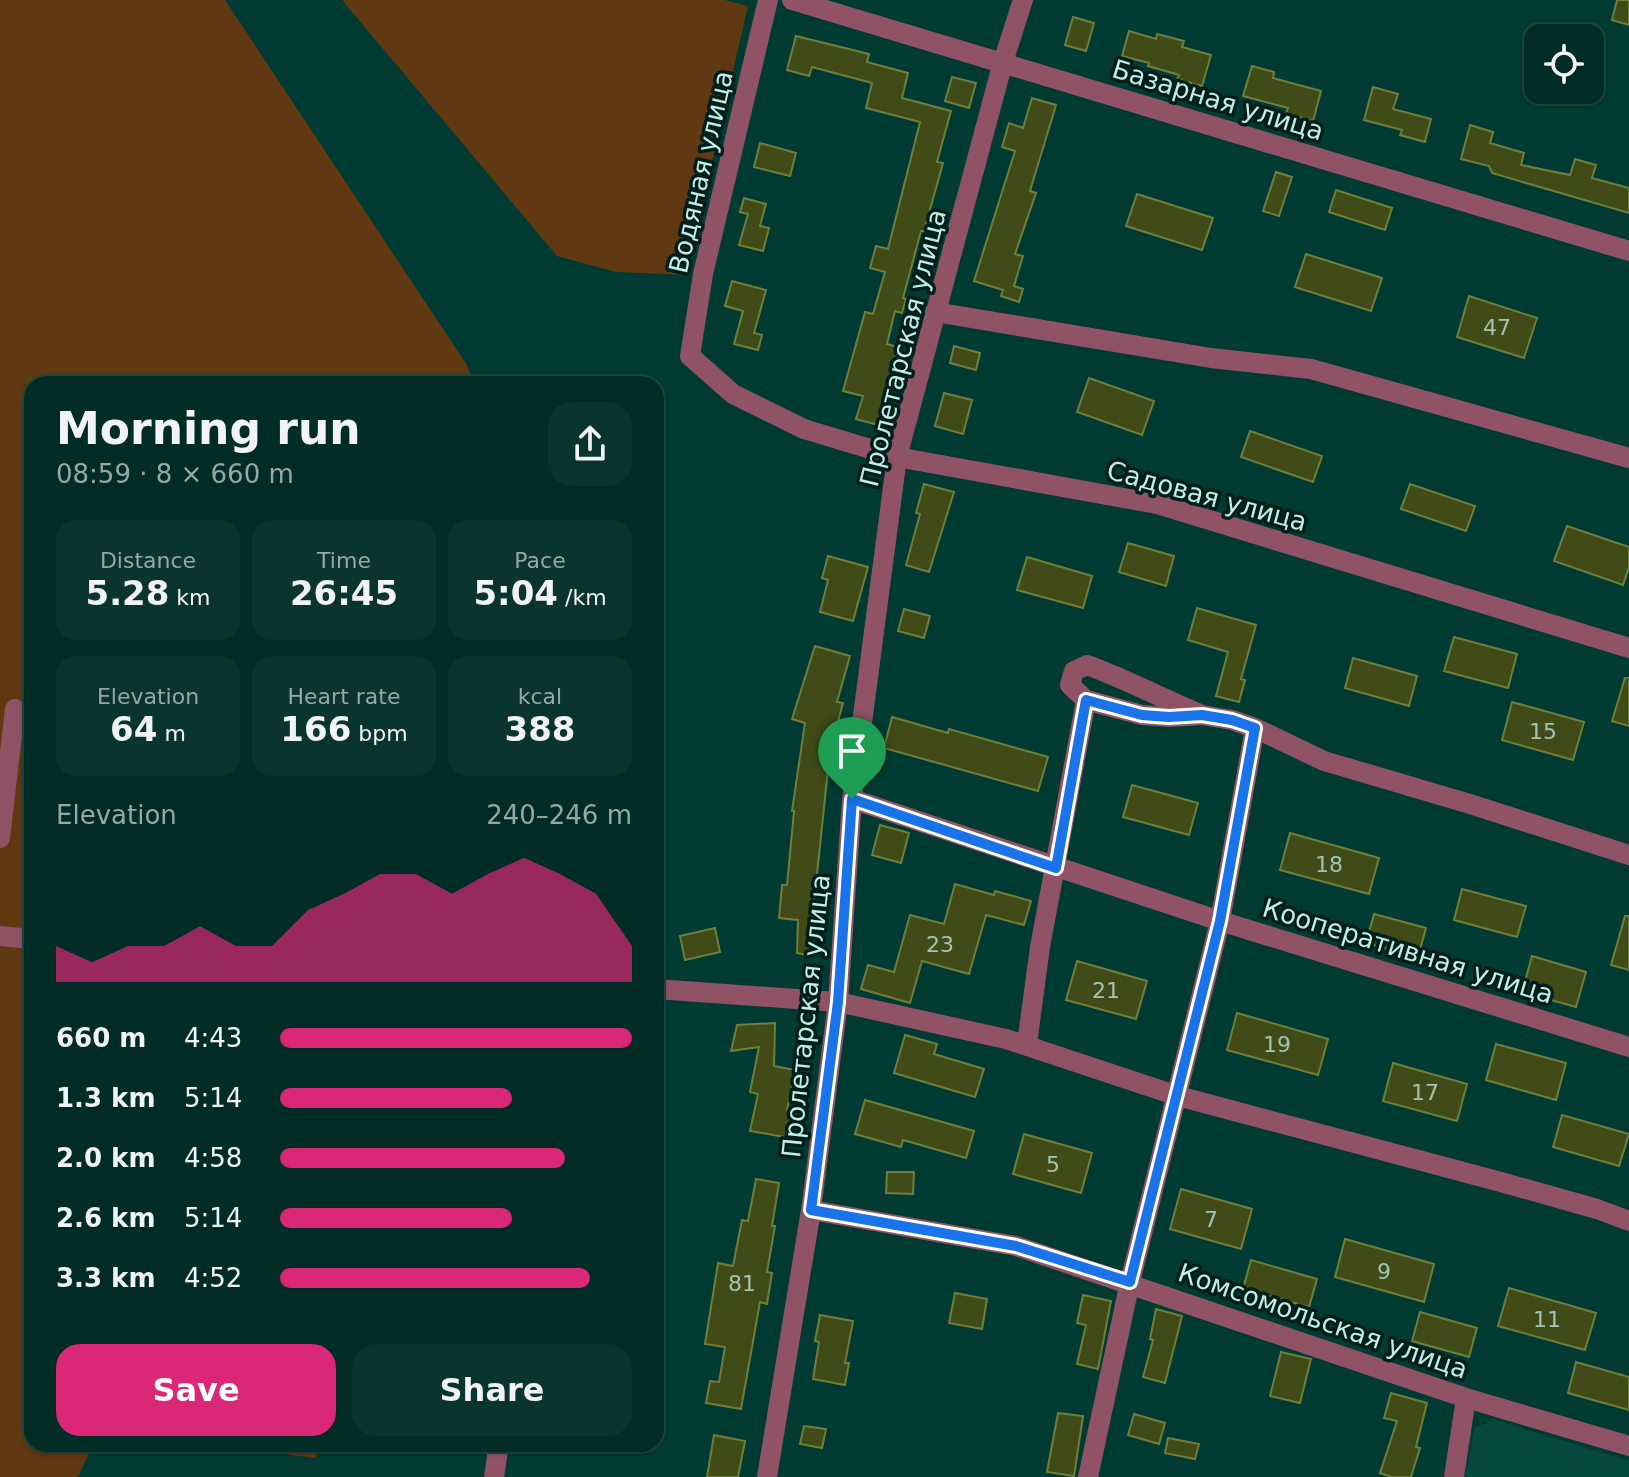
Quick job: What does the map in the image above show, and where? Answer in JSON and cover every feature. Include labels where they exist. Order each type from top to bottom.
[{"type":"street","name":"Водяная улица","points":[[690,356],[703,274],[768,0]]},
{"type":"street","name":"Базарная улица","points":[[792,0],[1629,251]]},
{"type":"street","name":"Пролетарская улица","points":[[767,1477],[811,1210],[838,1002],[852,799],[897,457],[1003,62],[1023,0]]},
{"type":"street","points":[[935,312],[1211,358],[1311,369],[1629,458]]},
{"type":"street","name":"Садовая улица","points":[[690,356],[733,394],[804,429],[897,457],[1157,504],[1629,648]]},
{"type":"street","points":[[1202,715],[1142,715],[1086,700],[1070,685],[1074,671],[1087,665],[1202,715],[1255,728],[1324,761],[1629,855]]},
{"type":"street","points":[[1027,1044],[1040,947],[1086,700]]},
{"type":"street","points":[[0,838],[15,709]]},
{"type":"street","points":[[1088,1477],[1130,1282],[1220,921],[1255,728]]},
{"type":"street","name":"Кооперативная улица","points":[[852,799],[1220,921],[1629,1047]]},
{"type":"street","points":[[0,936],[24,938]]},
{"type":"street","points":[[664,990],[838,1002],[1027,1044],[1178,1096],[1501,1182],[1629,1221]]},
{"type":"street","name":"Комсомольская улица","points":[[811,1210],[1016,1246],[1466,1398],[1629,1446]]},
{"type":"street","points":[[1454,1477],[1466,1398]]},
{"type":"street","points":[[494,1477],[498,1452]]},
{"type":"shaded area","points":[[0,0],[225,0],[467,365],[471,376],[24,376],[24,1452],[89,1452],[78,1477],[0,1477]]},
{"type":"shaded area","points":[[342,0],[725,0],[748,6],[686,275],[616,272],[557,256]]},
{"type":"shaded area","points":[[1496,1420],[1629,1461],[1629,1477],[1465,1477],[1475,1427]]},
{"type":"shaded area","points":[[266,1452],[317,1452],[316,1458]]},
{"type":"building","points":[[1617,0],[1629,0],[1629,25],[1612,20]]},
{"type":"building","points":[[1073,17],[1094,23],[1086,51],[1065,45]]},
{"type":"building","points":[[1129,31],[1156,39],[1157,34],[1184,41],[1182,47],[1211,55],[1202,86],[1177,79],[1179,75],[1148,66],[1149,63],[1122,56]]},
{"type":"building","points":[[796,36],[869,54],[867,62],[908,73],[902,98],[951,111],[937,162],[943,163],[924,231],[921,231],[903,298],[906,299],[902,313],[895,311],[887,344],[898,347],[883,403],[892,405],[886,427],[856,419],[863,396],[843,391],[865,312],[873,314],[885,272],[870,268],[876,246],[888,249],[920,122],[866,108],[872,83],[812,67],[809,76],[787,70]]},
{"type":"building","points":[[1252,66],[1274,72],[1273,78],[1321,91],[1313,121],[1286,113],[1288,108],[1243,96]]},
{"type":"building","points":[[952,77],[976,83],[969,108],[945,101]]},
{"type":"building","points":[[1373,87],[1398,94],[1393,109],[1431,119],[1425,142],[1400,135],[1402,130],[1364,120]]},
{"type":"building","points":[[1032,98],[1056,105],[1030,191],[1036,193],[1015,254],[1023,256],[1014,286],[1023,289],[1019,302],[1001,296],[1003,290],[974,281],[1015,151],[1002,147],[1009,123],[1023,128]]},
{"type":"building","points":[[1470,125],[1493,132],[1490,143],[1524,153],[1521,165],[1570,175],[1575,159],[1596,165],[1592,178],[1629,188],[1629,213],[1492,173],[1489,166],[1461,159]]},
{"type":"building","points":[[760,143],[796,153],[790,176],[754,167]]},
{"type":"building","points":[[1276,172],[1292,177],[1279,216],[1263,211]]},
{"type":"building","points":[[1336,190],[1392,208],[1385,230],[1329,212]]},
{"type":"building","points":[[1137,194],[1213,218],[1202,250],[1126,226]]},
{"type":"building","points":[[744,198],[766,204],[760,226],[769,228],[763,251],[739,245],[748,214],[740,212]]},
{"type":"building","points":[[1306,254],[1382,278],[1371,311],[1295,287]]},
{"type":"building","points":[[732,281],[766,290],[754,333],[762,335],[758,350],[734,344],[743,311],[725,306]]},
{"type":"building","points":[[1469,296],[1537,318],[1524,358],[1457,337]]},
{"type":"building","points":[[954,346],[980,353],[976,370],[950,363]]},
{"type":"building","points":[[1089,378],[1154,401],[1142,435],[1077,412]]},
{"type":"building","points":[[944,393],[972,400],[963,434],[935,426]]},
{"type":"building","points":[[1250,431],[1322,456],[1313,482],[1241,457]]},
{"type":"building","points":[[924,484],[954,492],[929,572],[906,565],[920,514],[916,513]]},
{"type":"building","points":[[1410,484],[1475,506],[1466,531],[1401,509]]},
{"type":"building","points":[[1567,526],[1629,547],[1629,567],[1623,585],[1554,561]]},
{"type":"building","points":[[1128,543],[1174,556],[1166,586],[1119,572]]},
{"type":"building","points":[[828,556],[868,567],[853,621],[820,612],[828,580],[822,578]]},
{"type":"building","points":[[1027,557],[1092,576],[1083,608],[1017,590]]},
{"type":"building","points":[[1197,608],[1256,625],[1241,679],[1245,680],[1239,702],[1216,696],[1228,652],[1188,640]]},
{"type":"building","points":[[904,609],[930,616],[924,638],[898,631]]},
{"type":"building","points":[[1454,637],[1517,654],[1508,688],[1444,671]]},
{"type":"building","points":[[815,646],[850,656],[837,702],[843,703],[827,779],[811,932],[814,933],[812,956],[797,953],[798,920],[779,918],[782,885],[787,885],[792,811],[805,723],[792,719]]},
{"type":"building","points":[[1353,658],[1417,676],[1409,706],[1345,688]]},
{"type":"building","points":[[1625,678],[1629,678],[1629,726],[1612,721]]},
{"type":"building","points":[[1512,702],[1584,722],[1573,760],[1502,740]]},
{"type":"building","points":[[892,717],[948,733],[949,729],[1048,757],[1038,791],[884,748]]},
{"type":"building","points":[[1132,785],[1198,803],[1189,835],[1123,817]]},
{"type":"building","points":[[880,825],[909,833],[901,863],[872,855]]},
{"type":"building","points":[[1290,833],[1379,858],[1369,894],[1280,870]]},
{"type":"building","points":[[955,884],[1031,901],[1024,925],[986,915],[969,974],[922,961],[910,1003],[861,989],[868,965],[894,972],[910,915],[944,924]]},
{"type":"building","points":[[1462,889],[1526,906],[1517,937],[1454,920]]},
{"type":"building","points":[[1374,914],[1426,928],[1418,957],[1366,943]]},
{"type":"building","points":[[1625,916],[1629,916],[1629,970],[1611,965]]},
{"type":"building","points":[[715,928],[720,952],[685,960],[680,936]]},
{"type":"building","points":[[1532,956],[1586,972],[1576,1007],[1522,992]]},
{"type":"building","points":[[1077,961],[1147,981],[1136,1019],[1066,1000]]},
{"type":"building","points":[[1237,1013],[1328,1039],[1318,1075],[1227,1050]]},
{"type":"building","points":[[775,1023],[774,1066],[795,1070],[787,1110],[796,1112],[791,1138],[750,1131],[758,1094],[750,1092],[759,1047],[731,1051],[737,1025]]},
{"type":"building","points":[[905,1035],[937,1044],[934,1054],[984,1069],[975,1097],[894,1073]]},
{"type":"building","points":[[1496,1044],[1566,1063],[1556,1100],[1486,1080]]},
{"type":"building","points":[[1393,1063],[1467,1084],[1457,1121],[1383,1101]]},
{"type":"building","points":[[865,1100],[974,1131],[966,1158],[903,1140],[901,1147],[855,1134]]},
{"type":"building","points":[[1562,1115],[1629,1134],[1619,1166],[1553,1147]]},
{"type":"building","points":[[1024,1134],[1092,1153],[1081,1193],[1013,1174]]},
{"type":"building","points":[[887,1172],[914,1172],[913,1194],[886,1193]]},
{"type":"building","points":[[756,1179],[779,1183],[767,1272],[772,1273],[767,1304],[760,1302],[741,1409],[706,1403],[710,1381],[719,1382],[725,1347],[705,1344],[718,1263],[733,1266],[742,1220],[748,1221]]},
{"type":"building","points":[[1181,1189],[1252,1209],[1241,1249],[1170,1229]]},
{"type":"building","points":[[1345,1239],[1434,1264],[1424,1302],[1335,1277]]},
{"type":"building","points":[[1251,1260],[1317,1279],[1309,1307],[1243,1289]]},
{"type":"building","points":[[1509,1288],[1596,1313],[1585,1350],[1498,1326]]},
{"type":"building","points":[[955,1293],[987,1299],[982,1329],[949,1323]]},
{"type":"building","points":[[1083,1295],[1111,1301],[1098,1369],[1077,1364],[1086,1325],[1077,1323]]},
{"type":"building","points":[[1156,1309],[1182,1316],[1165,1383],[1143,1377],[1153,1340],[1150,1339]]},
{"type":"building","points":[[1420,1312],[1477,1328],[1469,1357],[1412,1341]]},
{"type":"building","points":[[820,1315],[853,1321],[845,1363],[849,1363],[845,1385],[813,1379]]},
{"type":"building","points":[[1281,1352],[1311,1359],[1300,1403],[1270,1396]]},
{"type":"building","points":[[1576,1362],[1629,1377],[1629,1410],[1568,1393]]},
{"type":"building","points":[[1391,1393],[1427,1403],[1416,1447],[1420,1448],[1411,1477],[1392,1477],[1380,1473],[1397,1421],[1384,1418]]},
{"type":"building","points":[[1058,1413],[1083,1416],[1074,1476],[1047,1472]]},
{"type":"building","points":[[1134,1414],[1165,1423],[1159,1444],[1128,1435]]},
{"type":"building","points":[[804,1426],[826,1429],[822,1448],[800,1444]]},
{"type":"building","points":[[714,1435],[745,1441],[738,1477],[707,1477]]},
{"type":"building","points":[[1168,1438],[1199,1444],[1195,1459],[1165,1453]]},
{"type":"route","points":[[1086,700],[1142,715],[1202,715],[1255,728],[1220,921],[1130,1282],[1016,1246],[811,1210],[838,1002],[852,799],[1056,868],[1086,700]]}]
